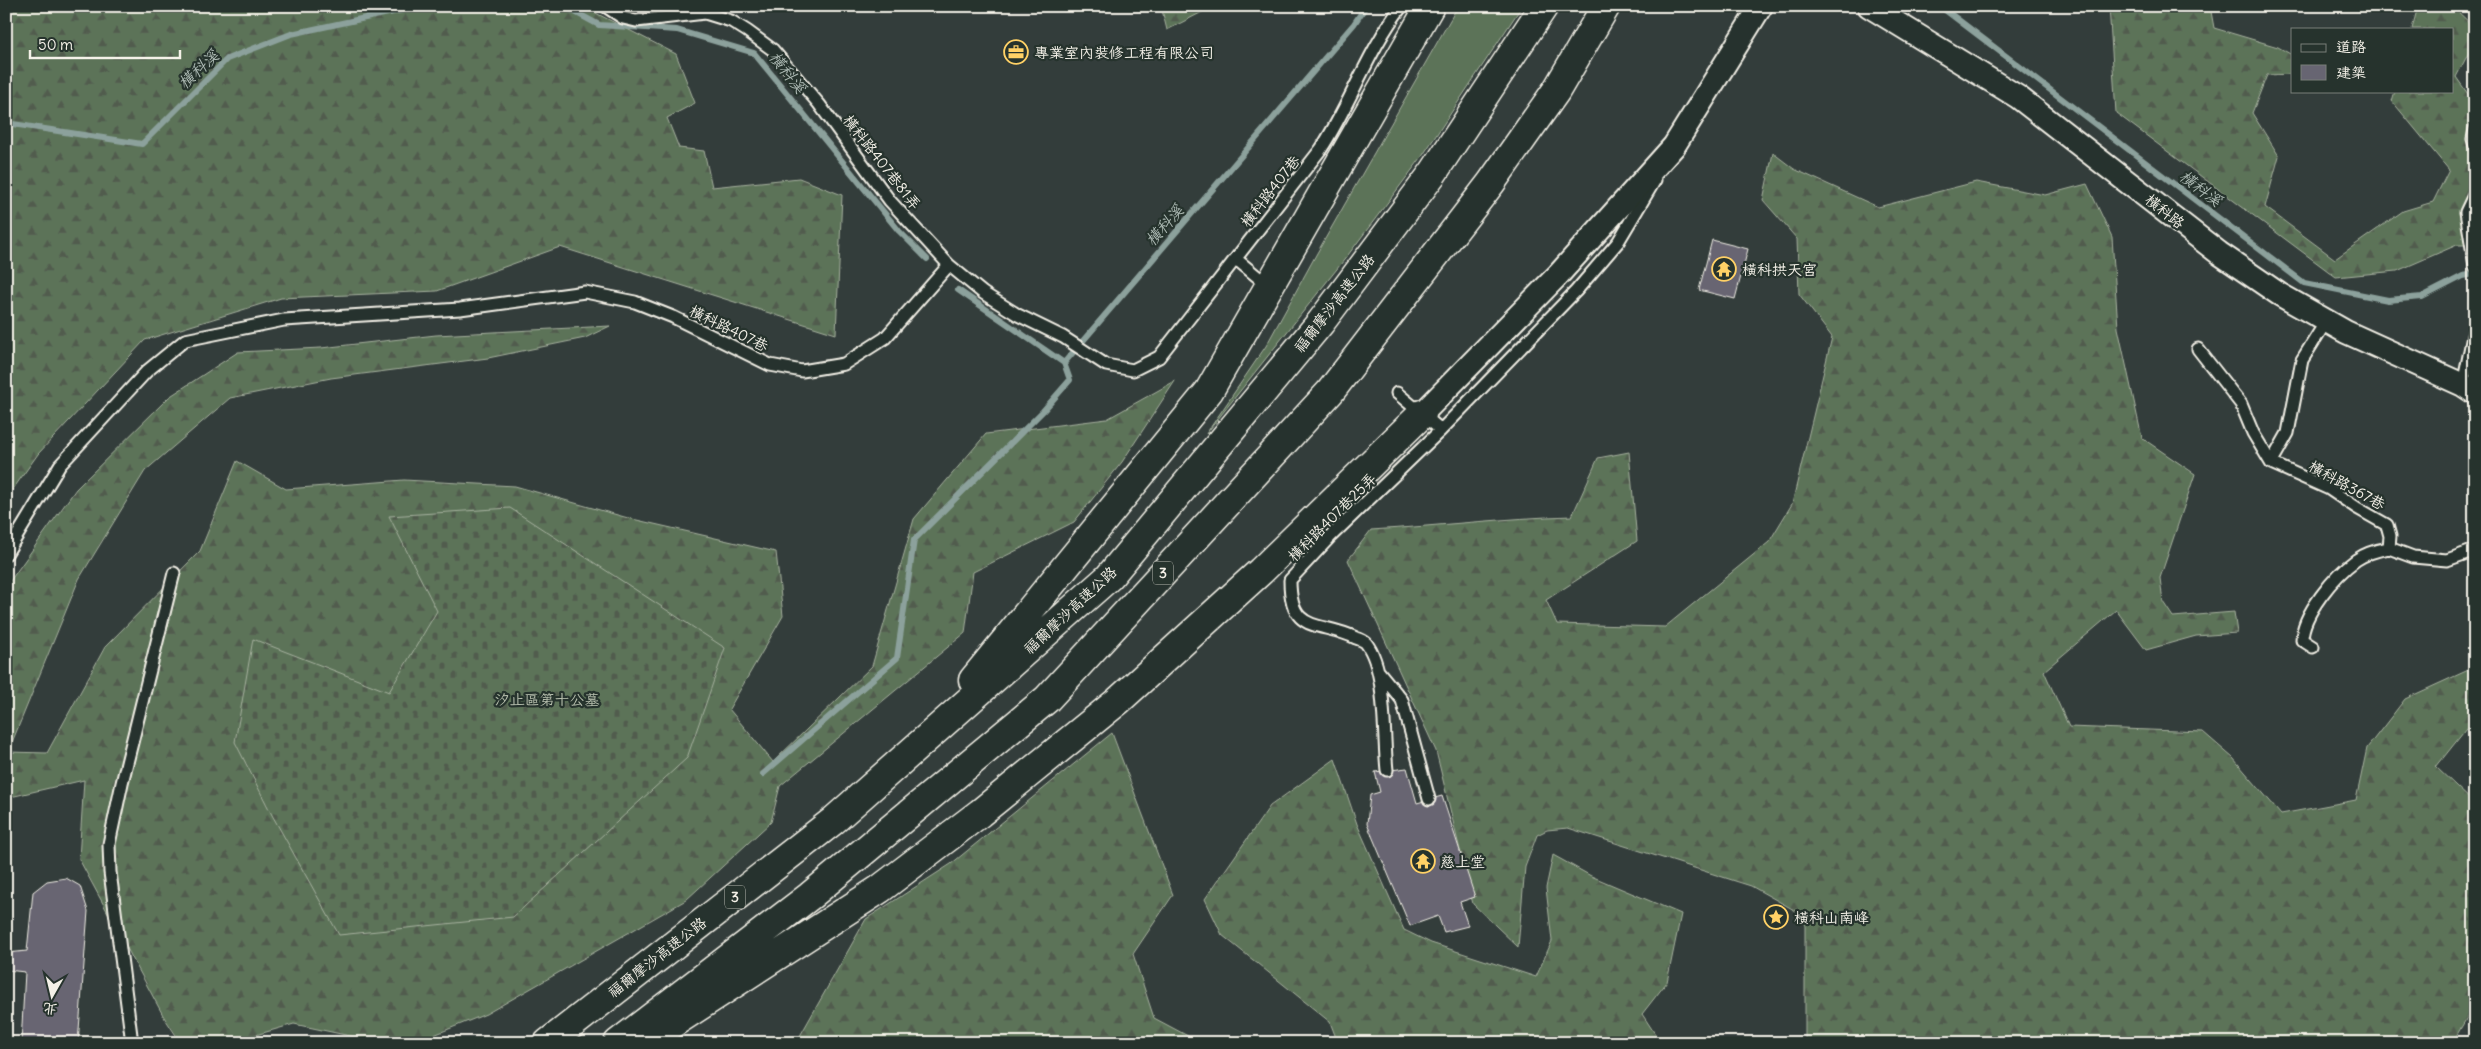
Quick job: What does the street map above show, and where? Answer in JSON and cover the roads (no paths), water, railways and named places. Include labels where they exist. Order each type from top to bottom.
[{"type":"highway","points":[[919,747],[1209,391],[1430,6]]},
{"type":"highway","name":"福爾摩沙高速公路","points":[[548,1043],[833,821],[919,747],[1116,569],[1321,322],[1433,173],[1544,6]]},
{"type":"highway","name":"3","points":[[618,1043],[810,896],[1047,699],[1330,392],[1491,183],[1556,91],[1606,6]]},
{"type":"highway","points":[[643,1043],[880,889],[1003,794],[1126,694],[1260,572],[1432,422]]},
{"type":"street","points":[[1432,422],[1559,274],[1674,146],[1761,6]]},
{"type":"street","name":"橫科路","points":[[1869,6],[2018,97],[2219,253],[2279,294],[2346,332],[2469,389]]},
{"type":"lane","name":"橫科路407巷81弄","points":[[606,6],[622,18],[636,21],[705,13],[731,21],[773,50],[818,104],[890,201],[948,265],[983,293],[1018,315],[1068,341],[1092,358],[1106,365],[1133,370]]},
{"type":"lane","name":"橫科路407巷","points":[[1133,370],[1159,357],[1321,149],[1343,111],[1372,52],[1402,6]]},
{"type":"lane","points":[[2475,129],[2472,139],[2475,146]]},
{"type":"lane","points":[[2475,193],[2466,212],[2475,266]]},
{"type":"lane","points":[[1236,259],[1259,278]]},
{"type":"lane","name":"橫科路407巷","points":[[6,554],[60,465],[146,371],[185,340],[284,320],[460,309],[585,292],[634,302],[674,317],[770,365],[802,371],[844,364],[885,338],[948,265]]},
{"type":"lane","points":[[2198,349],[2241,404],[2253,433],[2271,463],[2288,433],[2302,360],[2327,320]]},
{"type":"lane","points":[[2469,389],[2475,326]]},
{"type":"lane","points":[[1397,393],[1432,422]]},
{"type":"lane","name":"橫科路407巷25弄","points":[[1387,770],[1385,722],[1378,670],[1365,642],[1349,634],[1310,625],[1299,615],[1290,595],[1290,580],[1432,422]]},
{"type":"lane","name":"橫科路367巷","points":[[2271,463],[2329,489],[2387,525],[2390,536],[2389,548]]},
{"type":"lane","points":[[2313,647],[2302,640],[2304,622],[2331,584],[2356,560],[2373,551],[2389,548],[2413,557],[2447,560],[2475,550]]},
{"type":"lane","points":[[132,1043],[110,872],[109,844],[122,783],[174,573]]},
{"type":"lane","points":[[1378,670],[1402,700],[1429,799]]},
{"type":"waterway","name":"橫科溪","points":[[6,123],[142,144],[227,59],[291,34],[421,6]]},
{"type":"waterway","name":"橫科溪","points":[[564,6],[599,25],[677,30],[754,53],[899,231],[927,259]]},
{"type":"waterway","name":"橫科溪","points":[[958,290],[1064,363],[1354,24],[1366,6]]},
{"type":"waterway","name":"橫科溪","points":[[1940,6],[2304,283],[2388,300],[2422,297],[2463,276],[2475,274]]},
{"type":"waterway","points":[[763,774],[897,658],[914,540],[1043,411],[1070,380],[1064,363]]},
{"type":"place","name":"專業室內裝修工程有限公司","points":[[1016,52]]},
{"type":"place","name":"橫科拱天宮","points":[[1724,269]]},
{"type":"place","name":"慈上堂","points":[[1423,861]]},
{"type":"place","name":"橫科山南峰","points":[[1776,917]]},
{"type":"park label","name":"汐止區第十公墓","points":[[547,699]]}]
